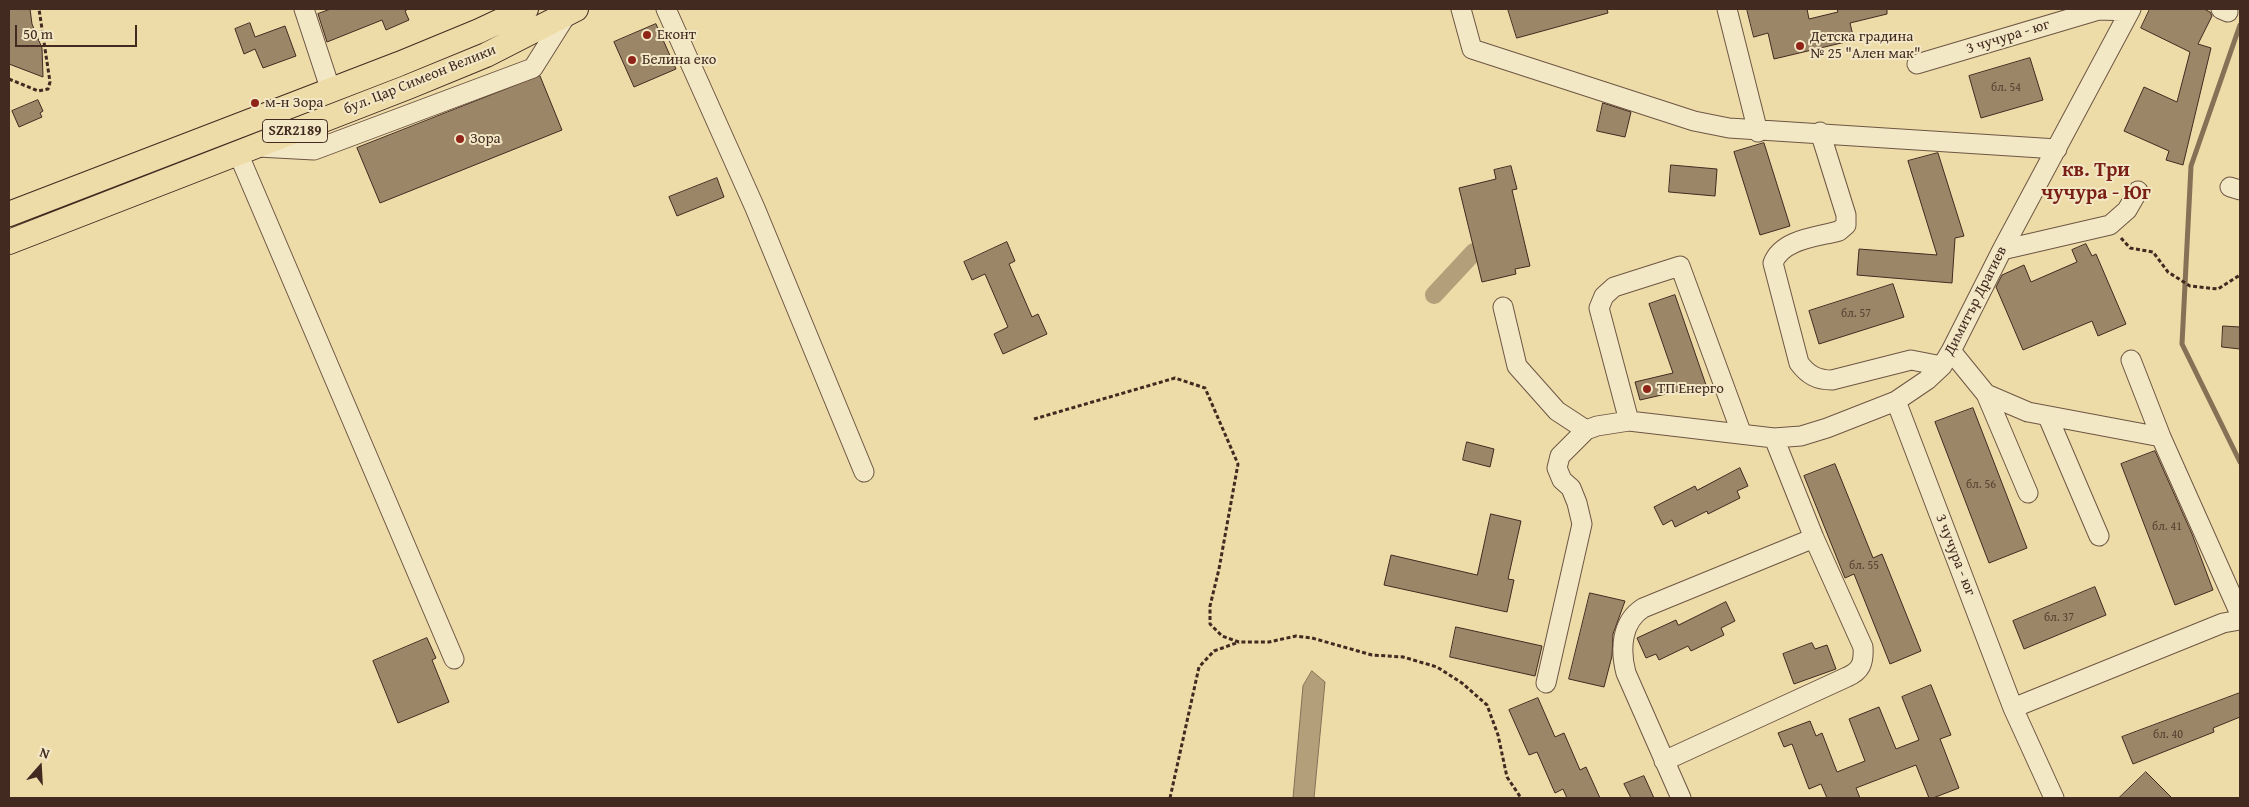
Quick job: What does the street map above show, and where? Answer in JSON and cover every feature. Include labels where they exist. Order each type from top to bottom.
[{"type":"main road","name":"бул. Цар Симеон Велики","points":[[9,214],[331,91],[479,31],[526,9]]},
{"type":"main road","name":"бул. Цар Симеон Велики","points":[[9,242],[486,55],[572,11]]},
{"type":"street","points":[[304,9],[331,91]]},
{"type":"street","points":[[666,9],[754,208],[864,472]]},
{"type":"street","points":[[1461,9],[1472,49],[1694,121],[1758,132],[1820,132],[2057,148]]},
{"type":"street","points":[[1727,9],[1758,132]]},
{"type":"street","name":"3 чучура - юг","points":[[1916,64],[2099,9],[2130,10]]},
{"type":"street","name":"Димитър Драгиев","points":[[1586,430],[1597,426],[1629,421],[1741,432],[1774,438],[1801,436],[1896,401],[1927,380],[1946,359],[2130,10]]},
{"type":"street","points":[[454,659],[246,150],[314,150],[533,68],[572,11]]},
{"type":"street","points":[[1820,132],[1846,215],[1846,225],[1839,231],[1785,246],[1777,253],[1773,263],[1799,363],[1806,372],[1814,377],[1832,380],[1911,360],[1946,359],[1986,394],[2028,412],[2161,437]]},
{"type":"street","points":[[2002,250],[2110,225],[2128,210],[2138,191]]},
{"type":"street","points":[[1629,421],[1599,308],[1604,296],[1614,287],[1680,266],[1741,432]]},
{"type":"street","points":[[1503,307],[1517,366],[1557,411],[1586,430],[1560,456],[1557,468],[1562,480],[1571,488],[1578,502],[1582,524],[1546,683]]},
{"type":"street","points":[[2131,360],[2161,437],[2240,614]]},
{"type":"street","points":[[1986,394],[2028,493]]},
{"type":"street","name":"3 чучура - юг","points":[[1896,401],[2013,708],[2052,798]]},
{"type":"street","points":[[2048,417],[2099,536]]},
{"type":"street","points":[[1664,761],[1856,673],[1862,666],[1863,648],[1814,538],[1774,438]]},
{"type":"street","points":[[1681,798],[1626,672],[1622,657],[1623,644],[1630,621],[1642,608],[1814,538]]},
{"type":"street","points":[[2013,708],[2223,622],[2240,620]]},
{"type":"path","points":[[9,79],[38,91],[48,89],[50,82],[39,9]]},
{"type":"path","points":[[2110,225],[2130,248],[2153,252],[2168,272],[2190,286],[2218,289],[2240,276]]},
{"type":"path","points":[[1034,419],[1175,378],[1205,388],[1238,464],[1219,569],[1210,606],[1210,624],[1222,636],[1239,642],[1268,642],[1296,636],[1312,638],[1372,655],[1403,657],[1437,667],[1462,683],[1487,705],[1498,735],[1507,777],[1521,798]]},
{"type":"path","points":[[1170,798],[1199,667],[1214,651],[1239,642]]},
{"type":"shaded area","points":[[1312,671],[1325,682],[1314,798],[1293,798],[1303,686]]},
{"type":"building","points":[[9,9],[30,9],[32,24],[42,48],[43,77],[9,64]]},
{"type":"building","points":[[331,9],[408,9],[405,11],[409,20],[386,30],[382,20],[327,42],[318,14]]},
{"type":"building","points":[[1508,9],[1607,9],[1608,13],[1517,38]]},
{"type":"building","points":[[1747,9],[1807,9],[1809,19],[1838,12],[1837,9],[1887,9],[1887,14],[1850,23],[1854,40],[1774,59],[1768,33],[1754,37]]},
{"type":"building","points":[[2150,9],[2204,9],[2210,12],[2212,16],[2198,44],[2211,48],[2183,165],[2166,160],[2169,151],[2124,131],[2144,87],[2177,102],[2190,52],[2141,28]]},
{"type":"building","points":[[250,23],[255,37],[285,26],[296,56],[263,68],[255,49],[244,54],[235,29]]},
{"type":"building","points":[[656,24],[676,69],[634,87],[614,42]]},
{"type":"building","points":[[2030,58],[2043,100],[1981,118],[1969,76]]},
{"type":"building","name":"Зора","points":[[540,76],[562,130],[380,203],[357,148]]},
{"type":"building","points":[[38,100],[43,111],[40,113],[42,117],[19,127],[12,111]]},
{"type":"building","points":[[1603,103],[1631,112],[1625,137],[1597,131]]},
{"type":"building","points":[[1764,143],[1790,226],[1760,235],[1734,152]]},
{"type":"building","points":[[1938,153],[1964,236],[1955,238],[1952,283],[1857,275],[1859,249],[1937,255],[1908,161]]},
{"type":"building","points":[[1671,165],[1717,169],[1715,196],[1669,192]]},
{"type":"building","points":[[1511,166],[1517,189],[1512,190],[1530,266],[1515,269],[1516,274],[1482,282],[1459,188],[1496,179],[1494,170]]},
{"type":"building","points":[[717,178],[724,197],[677,216],[669,197]]},
{"type":"building","points":[[1007,242],[1015,261],[1009,264],[1032,317],[1038,314],[1047,334],[1003,354],[994,334],[1008,327],[985,274],[972,280],[964,262]]},
{"type":"building","points":[[2086,244],[2092,256],[2096,254],[2126,324],[2098,336],[2092,321],[2023,350],[1996,287],[2002,275],[2024,265],[2031,282],[2077,262],[2072,250]]},
{"type":"building","points":[[1893,284],[1904,317],[1819,344],[1809,311]]},
{"type":"building","points":[[1675,295],[1706,385],[1680,394],[1679,391],[1640,400],[1635,382],[1673,373],[1649,304]]},
{"type":"building","points":[[2223,326],[2240,327],[2240,349],[2222,347]]},
{"type":"building","points":[[1973,408],[2027,548],[1989,563],[1935,422]]},
{"type":"building","points":[[1467,442],[1494,449],[1490,467],[1463,460]]},
{"type":"building","points":[[2155,451],[2192,534],[2213,590],[2175,605],[2121,464]]},
{"type":"building","points":[[1835,464],[1873,558],[1882,554],[1921,651],[1890,664],[1854,574],[1845,578],[1804,476]]},
{"type":"building","points":[[1740,468],[1748,486],[1737,491],[1740,498],[1708,514],[1707,511],[1675,527],[1672,520],[1663,525],[1654,507],[1695,486],[1697,490]]},
{"type":"building","points":[[1491,514],[1521,521],[1508,579],[1514,580],[1507,612],[1384,585],[1391,555],[1477,575]]},
{"type":"building","points":[[2095,587],[2106,615],[2024,649],[2013,621]]},
{"type":"building","points":[[1590,593],[1625,601],[1613,634],[1612,656],[1604,687],[1569,679]]},
{"type":"building","points":[[1726,602],[1735,621],[1721,628],[1724,635],[1691,651],[1688,646],[1659,660],[1656,654],[1646,658],[1637,638],[1676,620],[1678,625]]},
{"type":"building","points":[[1456,627],[1542,646],[1535,676],[1450,657]]},
{"type":"building","points":[[427,638],[436,658],[432,660],[449,702],[398,723],[373,661]]},
{"type":"building","points":[[1812,643],[1815,649],[1827,645],[1836,669],[1794,684],[1783,654]]},
{"type":"building","points":[[1931,685],[1951,735],[1940,739],[1959,788],[1933,798],[1929,798],[1916,765],[1856,788],[1860,798],[1827,798],[1821,784],[1809,789],[1792,744],[1784,747],[1778,733],[1810,721],[1816,736],[1822,733],[1837,772],[1865,761],[1849,719],[1879,707],[1896,749],[1919,740],[1902,697]]},
{"type":"building","points":[[2240,693],[2240,717],[2213,728],[2214,732],[2133,764],[2122,737]]},
{"type":"building","points":[[1538,698],[1555,737],[1564,733],[1580,770],[1586,767],[1600,798],[1567,798],[1563,789],[1555,793],[1537,752],[1529,755],[1509,710]]},
{"type":"building","points":[[2146,772],[2172,798],[2119,798]]},
{"type":"building","points":[[1644,776],[1654,798],[1631,798],[1624,784]]},
{"type":"waterway","points":[[2240,25],[2191,166],[2182,344],[2240,462]]},
{"type":"waterway","points":[[1434,295],[1474,252]]},
{"type":"place","name":"Еконт","points":[[647,35]]},
{"type":"place","name":"Детска градина № 25 \"Ален мак\"","points":[[1800,46]]},
{"type":"place","name":"Белина еко","points":[[632,60]]},
{"type":"place","name":"м-н Зора","points":[[255,103]]},
{"type":"place","name":"Зора","points":[[460,139]]},
{"type":"place","name":"ТП Енерго","points":[[1647,389]]},
{"type":"district","name":"кв. Три чучура - Юг","points":[[2096,182]]}]
